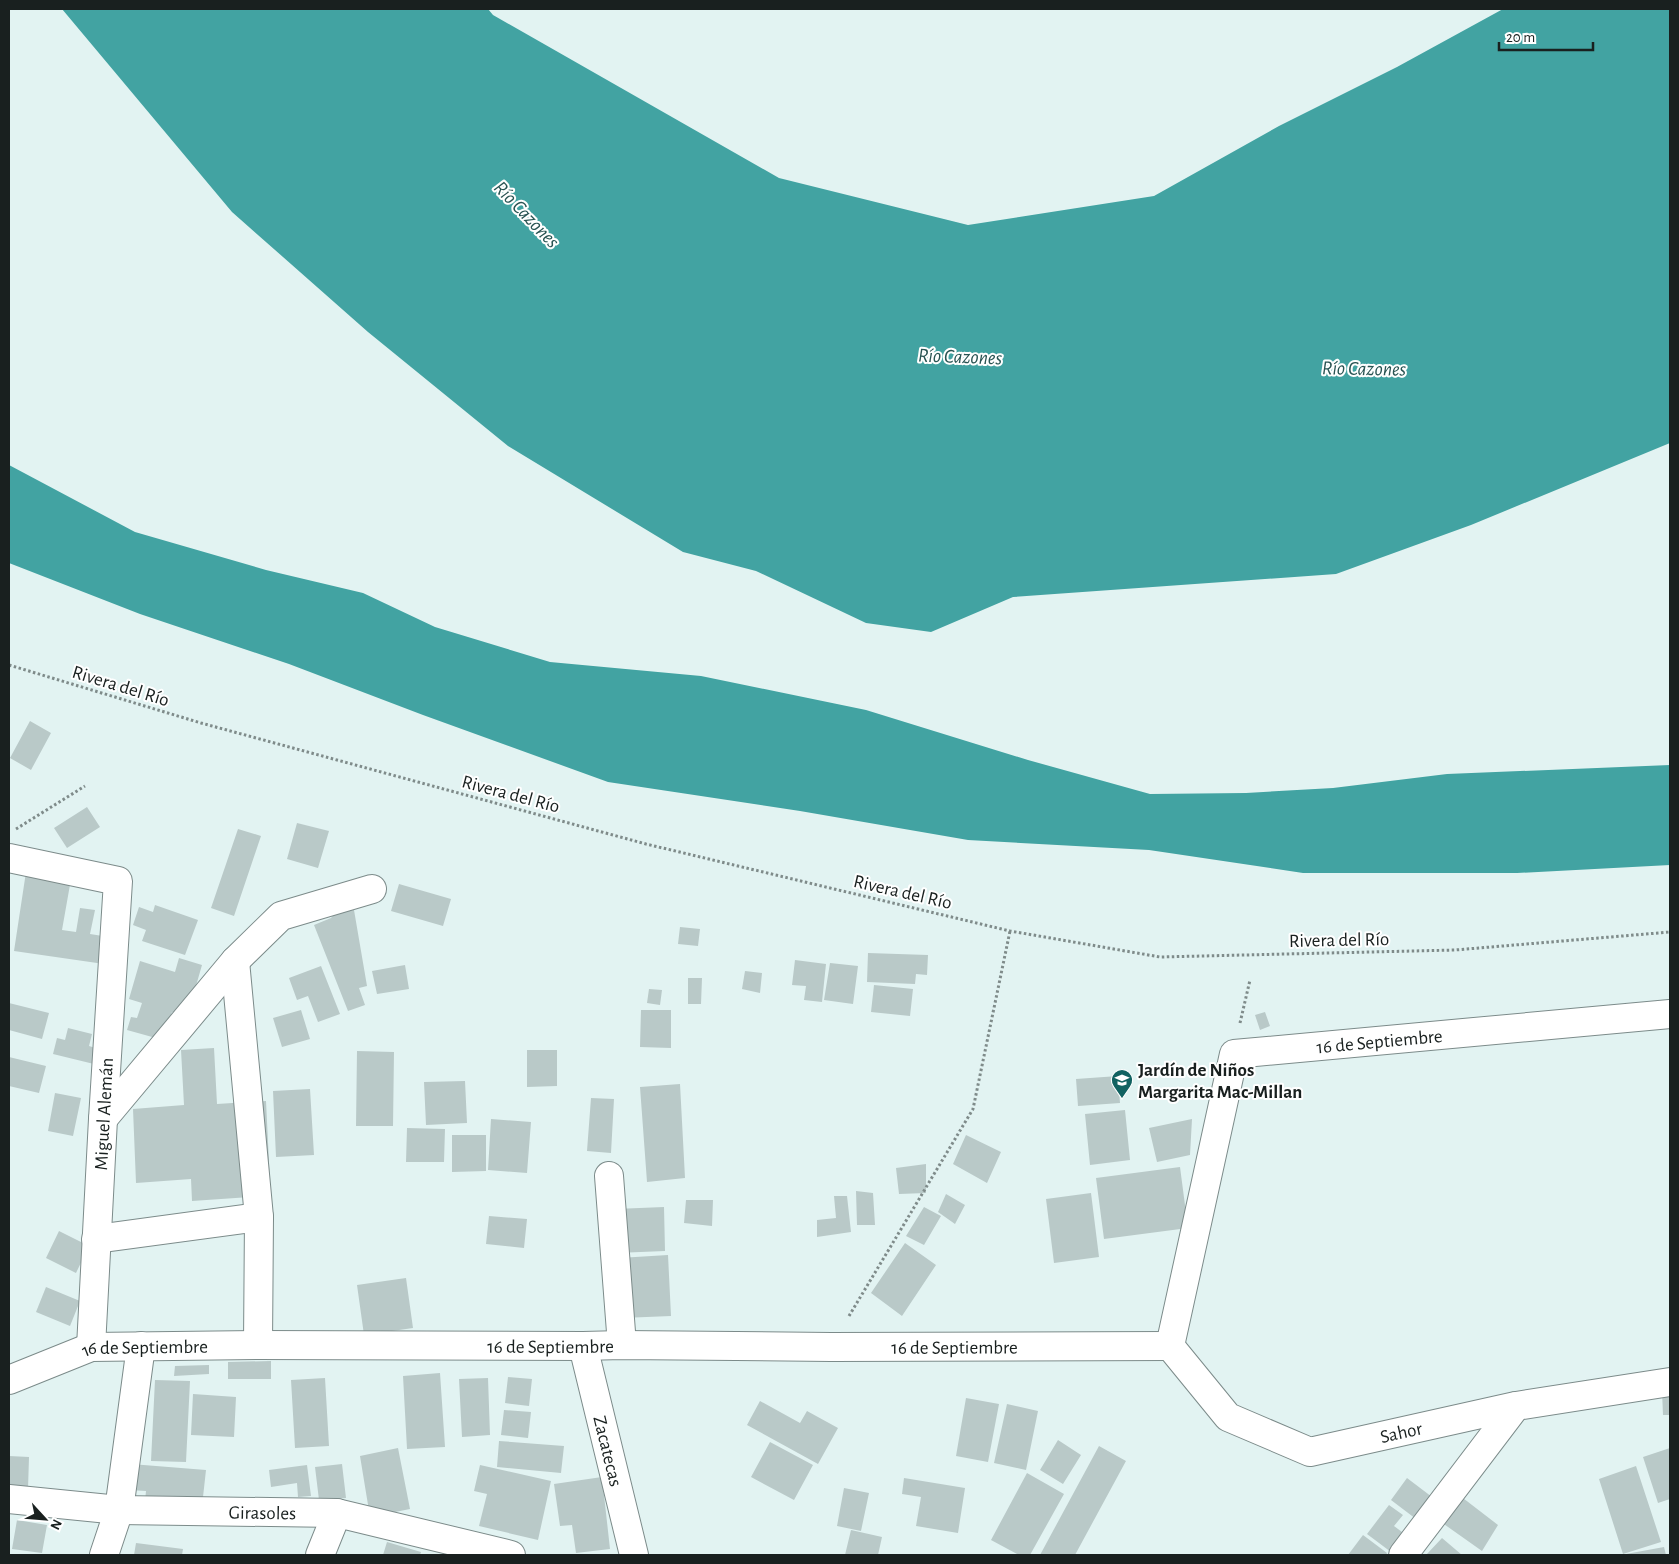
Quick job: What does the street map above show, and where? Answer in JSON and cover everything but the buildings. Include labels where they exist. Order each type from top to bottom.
[{"type":"street","name":"Miguel Alemán","points":[[9,858],[118,881],[91,1347]]},
{"type":"street","points":[[103,1119],[235,961],[281,916],[372,889]]},
{"type":"street","points":[[235,961],[259,1217],[258,1345]]},
{"type":"street","name":"16 de Septiembre","points":[[1234,1054],[1670,1014]]},
{"type":"street","points":[[1170,1346],[1234,1054]]},
{"type":"street","points":[[609,1176],[622,1344]]},
{"type":"street","points":[[96,1239],[259,1217]]},
{"type":"street","name":"16 de Septiembre","points":[[9,1380],[91,1347],[258,1345],[583,1346],[622,1344],[831,1347],[1170,1346]]},
{"type":"street","points":[[104,1555],[118,1510],[141,1346]]},
{"type":"street","name":"Zacatecas","points":[[583,1346],[634,1555]]},
{"type":"street","name":"Sahor","points":[[1170,1346],[1228,1417],[1310,1452],[1516,1406],[1670,1382]]},
{"type":"street","points":[[1402,1555],[1516,1406]]},
{"type":"street","name":"Girasoles","points":[[9,1498],[118,1510],[337,1513],[511,1555]]},
{"type":"street","points":[[320,1555],[337,1513]]},
{"type":"path","name":"Rivera del Río","points":[[9,665],[201,723],[636,841],[1010,931],[1160,957],[1455,950],[1670,932]]},
{"type":"path","points":[[9,833],[85,786]]},
{"type":"path","points":[[831,1347],[973,1109],[1010,931]]},
{"type":"path","points":[[1234,1054],[1250,980]]},
{"type":"water","name":"Río Cazones","points":[[62,9],[488,9],[493,15],[779,178],[968,225],[1154,196],[1279,126],[1397,67],[1503,9],[1670,9],[1670,443],[1471,525],[1336,574],[1013,597],[931,632],[866,623],[756,571],[683,552],[508,446],[368,332],[232,212]]},
{"type":"water","points":[[9,465],[135,532],[266,570],[363,593],[435,627],[550,662],[701,676],[866,710],[1028,760],[1150,794],[1246,793],[1333,788],[1447,774],[1670,765],[1670,865],[1517,873],[1303,873],[1149,850],[968,840],[800,811],[608,782],[289,664],[140,614],[9,563]]},
{"type":"place","name":"Jardín de Niños Margarita Mac-Millan","points":[[1122,1099]]}]
